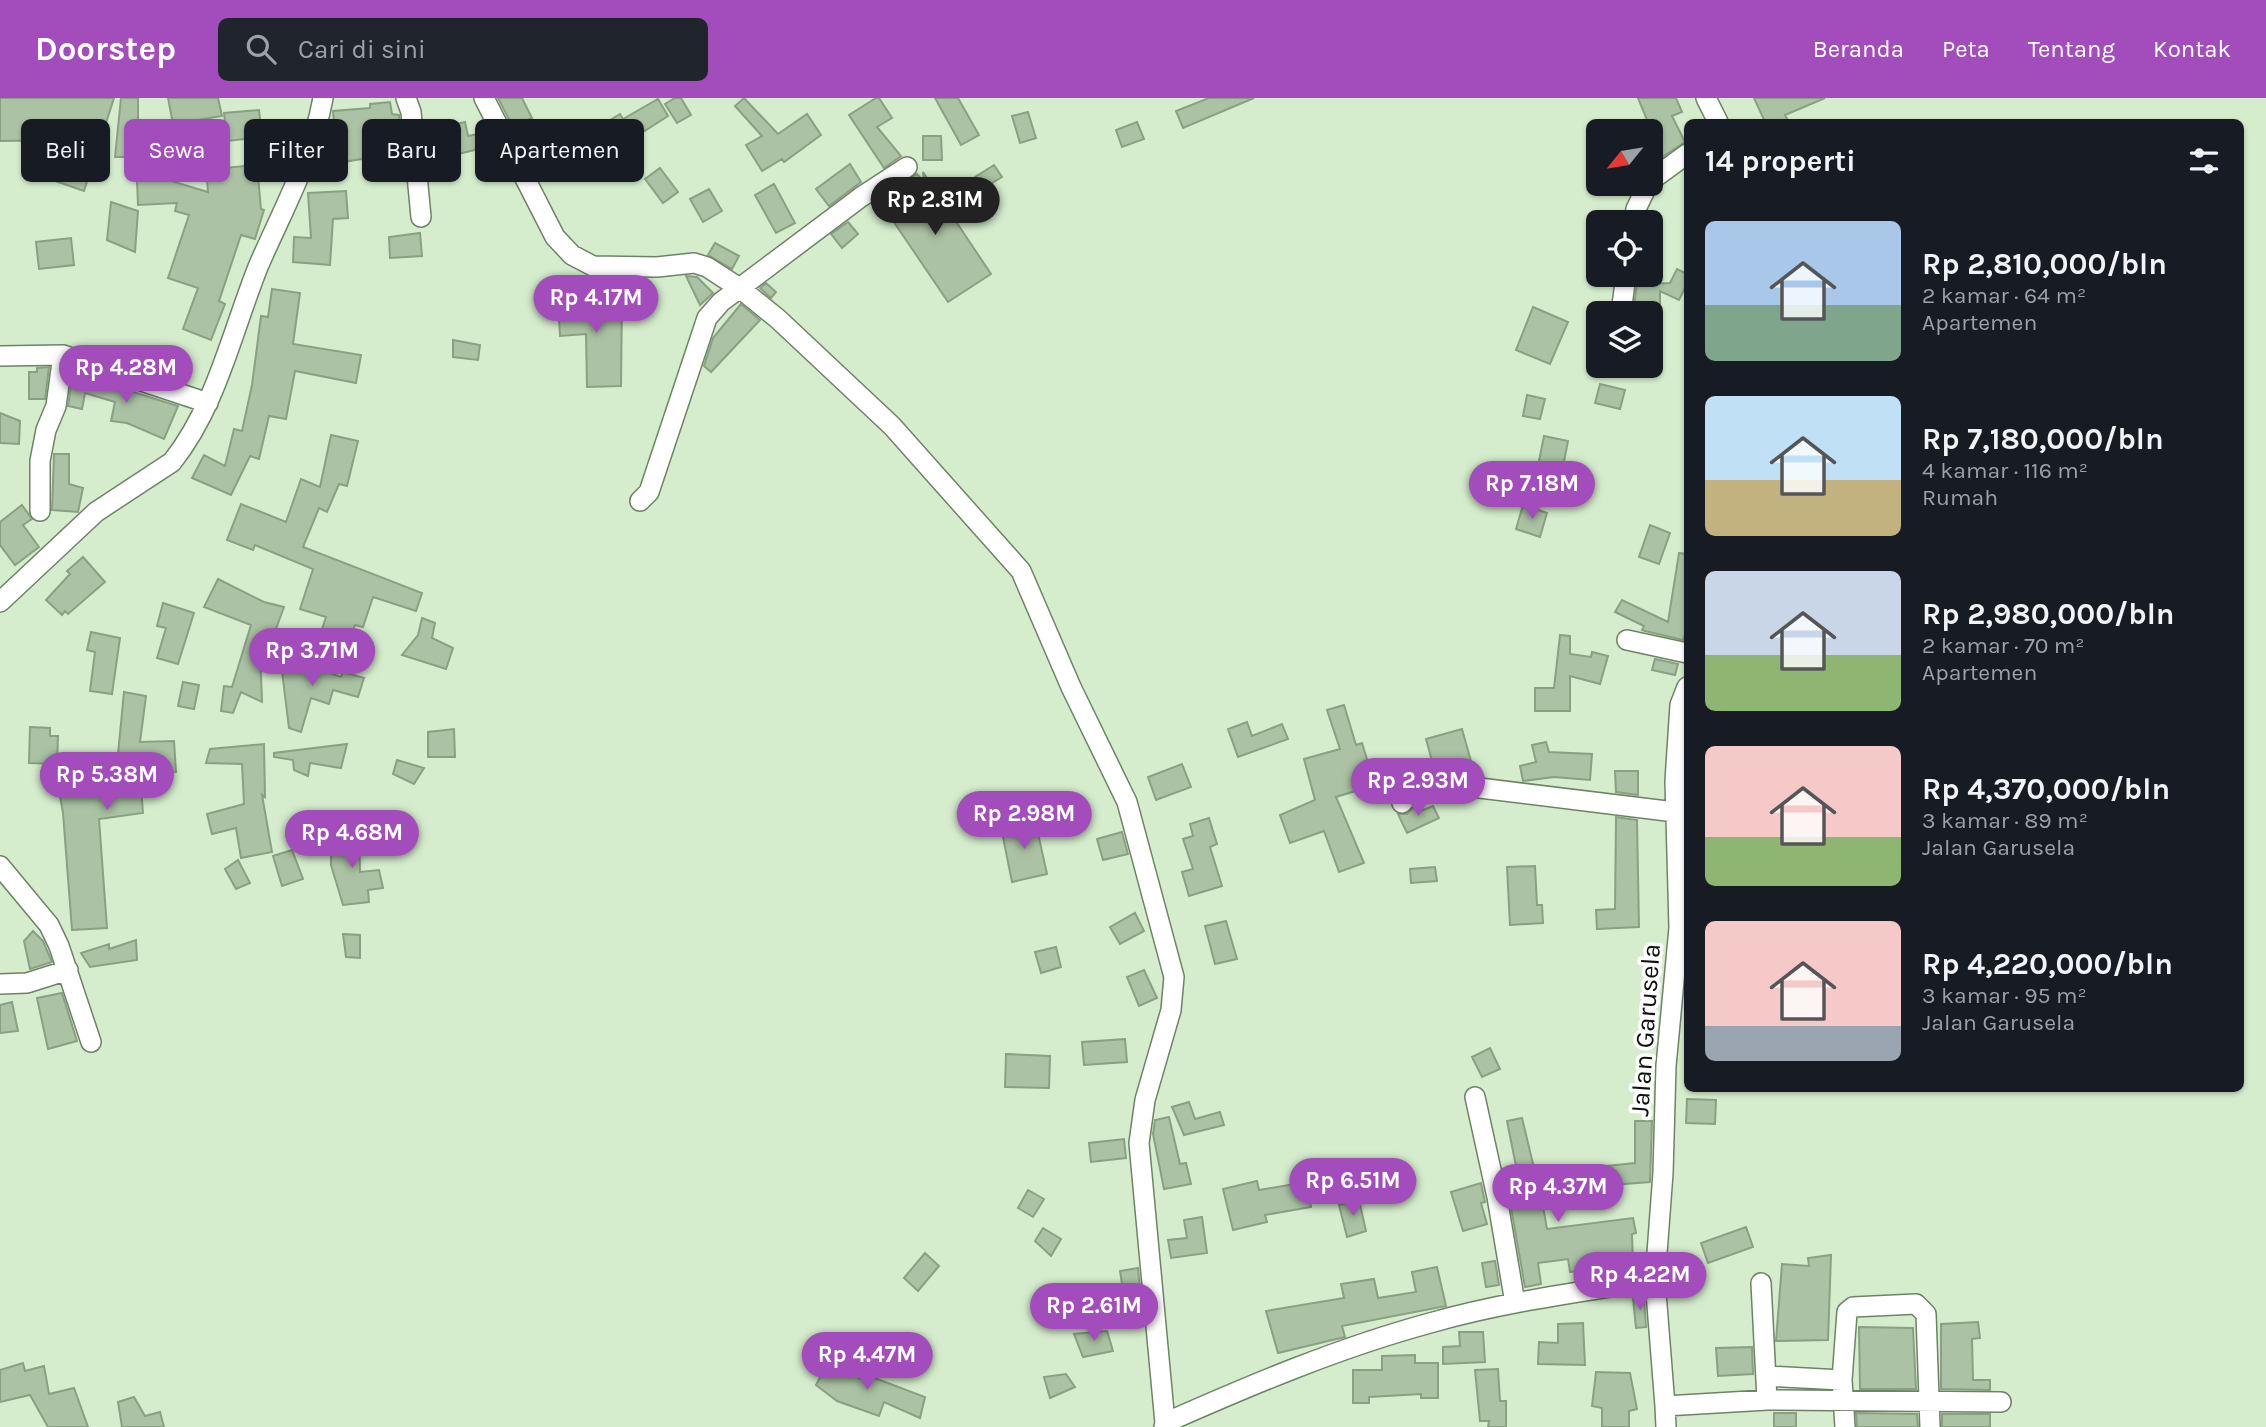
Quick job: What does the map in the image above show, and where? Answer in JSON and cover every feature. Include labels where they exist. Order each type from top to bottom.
[{"type":"street","points":[[0,602],[96,512],[172,462],[208,403],[258,268],[316,136],[323,98]]},
{"type":"street","points":[[406,98],[411,112],[421,217]]},
{"type":"street","points":[[484,98],[555,237],[572,255],[593,266],[657,267],[694,263],[707,267],[741,289],[778,318],[892,426],[1021,571],[1071,687],[1128,802],[1174,977],[1171,1010],[1144,1100],[1139,1143],[1164,1425],[1284,1371],[1430,1322],[1515,1303],[1655,1280]]},
{"type":"street","points":[[1706,98],[1716,119]]},
{"type":"street","points":[[1663,172],[1684,156]]},
{"type":"street","points":[[640,501],[649,492],[707,318],[721,302],[861,197],[907,167]]},
{"type":"street","points":[[0,356],[63,355],[208,403]]},
{"type":"street","points":[[40,511],[40,461],[46,430],[56,406],[63,355]]},
{"type":"street","points":[[1627,640],[1684,652]]},
{"type":"street","name":"Jalan Garusela","points":[[1666,1427],[1655,1280],[1663,1173],[1665,1066],[1679,929],[1675,812],[1679,705],[1684,694]]},
{"type":"street","points":[[1402,803],[1412,790],[1423,785],[1447,784],[1675,812]]},
{"type":"street","points":[[0,866],[48,925],[68,970],[91,1042]]},
{"type":"street","points":[[0,984],[27,983],[68,970]]},
{"type":"street","points":[[1475,1097],[1497,1197],[1515,1303]]},
{"type":"street","points":[[1761,1283],[1767,1400]]},
{"type":"street","points":[[1845,1427],[1842,1380],[1849,1308],[1916,1304],[1926,1314],[1930,1427]]},
{"type":"street","points":[[1766,1376],[1842,1380]]},
{"type":"street","points":[[1665,1406],[1767,1400],[2001,1402]]},
{"type":"building","points":[[0,98],[114,98],[107,119],[21,119],[21,141],[0,141]]},
{"type":"building","points":[[121,98],[138,98],[138,119],[124,119],[124,157],[115,157]]},
{"type":"building","points":[[168,98],[218,98],[222,116],[172,119]]},
{"type":"building","points":[[498,98],[522,98],[532,118],[509,119]]},
{"type":"building","points":[[675,98],[681,98],[691,115],[677,123],[665,104]]},
{"type":"building","points":[[744,98],[778,134],[807,114],[821,135],[784,162],[782,159],[762,171],[746,145],[762,136],[735,106]]},
{"type":"building","points":[[879,98],[892,118],[877,127],[901,156],[884,168],[849,115]]},
{"type":"building","points":[[935,98],[958,98],[979,135],[961,145]]},
{"type":"building","points":[[1209,98],[1254,98],[1183,128],[1176,111]]},
{"type":"building","points":[[1638,98],[1676,98],[1682,112],[1672,116],[1684,143],[1663,156],[1663,119],[1647,119]]},
{"type":"building","points":[[1754,98],[1825,98],[1785,115],[1787,119],[1764,119]]},
{"type":"building","points":[[658,99],[668,116],[644,131],[644,119],[623,119]]},
{"type":"building","points":[[390,102],[392,114],[399,115],[399,119],[362,119],[362,159],[348,161],[348,119],[334,119],[333,111],[370,108],[370,104]]},
{"type":"building","points":[[259,110],[260,119],[244,119],[244,139],[230,141],[230,119],[225,119],[224,113]]},
{"type":"building","points":[[1028,112],[1036,138],[1020,143],[1012,116]]},
{"type":"building","points":[[465,122],[468,136],[475,135],[475,150],[461,153],[461,123]]},
{"type":"building","points":[[1137,122],[1144,139],[1122,147],[1116,130]]},
{"type":"building","points":[[923,136],[941,136],[942,160],[923,160]]},
{"type":"building","points":[[850,164],[861,182],[829,206],[816,189]]},
{"type":"building","points":[[994,165],[1002,177],[982,189],[975,177]]},
{"type":"building","points":[[244,166],[244,182],[259,182],[261,209],[264,210],[255,239],[241,235],[219,301],[225,304],[211,340],[183,329],[198,288],[168,278],[189,215],[175,211],[177,203],[138,205],[137,182],[175,182],[208,192],[207,182],[230,182],[230,167]]},
{"type":"building","points":[[660,168],[678,192],[663,203],[645,179]]},
{"type":"building","points":[[923,172],[991,274],[948,302],[879,200],[917,174],[924,182]]},
{"type":"building","points":[[58,182],[87,182],[84,191]]},
{"type":"building","points":[[774,184],[795,223],[776,233],[755,195]]},
{"type":"building","points":[[709,189],[722,211],[703,222],[690,199]]},
{"type":"building","points":[[346,191],[348,218],[333,219],[330,265],[293,262],[294,237],[311,238],[308,193]]},
{"type":"building","points":[[111,202],[138,211],[135,252],[107,240]]},
{"type":"building","points":[[848,222],[858,234],[842,248],[831,234]]},
{"type":"building","points":[[420,233],[422,256],[390,258],[389,237]]},
{"type":"building","points":[[71,238],[74,265],[39,269],[36,242]]},
{"type":"building","points":[[715,243],[739,256],[732,269],[708,255]]},
{"type":"building","points":[[1677,269],[1684,272],[1684,290],[1679,300],[1660,291],[1660,301],[1635,301],[1637,287],[1663,287],[1663,283],[1670,283]]},
{"type":"building","points":[[686,276],[697,277],[713,293],[700,305]]},
{"type":"building","points":[[766,283],[776,292],[771,298],[760,288]]},
{"type":"building","points":[[272,289],[300,293],[293,344],[361,355],[356,383],[295,371],[286,419],[269,416],[259,459],[250,456],[231,495],[192,478],[204,455],[225,466],[234,429],[242,431],[252,385],[261,316],[268,317]]},
{"type":"building","points":[[622,296],[621,386],[587,387],[586,334],[560,336],[558,299]]},
{"type":"building","points":[[741,304],[760,320],[711,372],[704,366],[713,338]]},
{"type":"building","points":[[1533,307],[1568,322],[1550,364],[1516,350]]},
{"type":"building","points":[[453,340],[480,345],[478,360],[453,357]]},
{"type":"building","points":[[49,367],[45,399],[29,399],[29,372]]},
{"type":"building","points":[[73,373],[178,406],[164,439],[127,423],[111,421],[115,402],[85,393],[82,409],[68,406]]},
{"type":"building","points":[[1600,384],[1625,390],[1620,409],[1595,403]]},
{"type":"building","points":[[1527,395],[1545,399],[1540,419],[1523,416]]},
{"type":"building","points":[[0,413],[20,421],[19,444],[0,443]]},
{"type":"building","points":[[331,435],[358,441],[347,486],[339,484],[327,512],[319,508],[303,547],[422,593],[416,611],[373,597],[363,627],[355,625],[347,647],[319,638],[326,617],[300,609],[313,569],[255,545],[253,550],[227,540],[241,504],[286,522],[301,479],[320,487]]},
{"type":"building","points":[[1544,436],[1568,441],[1562,472],[1538,466]]},
{"type":"building","points":[[54,454],[69,454],[69,484],[83,488],[78,512],[52,510]]},
{"type":"building","points":[[22,505],[32,519],[23,525],[39,547],[15,565],[0,545],[0,522]]},
{"type":"building","points":[[1523,505],[1547,513],[1540,537],[1516,529]]},
{"type":"building","points":[[1650,525],[1670,533],[1659,564],[1639,557]]},
{"type":"building","points":[[1679,553],[1684,554],[1683,640],[1642,630],[1644,626],[1615,612],[1622,600],[1668,622]]},
{"type":"building","points":[[83,557],[105,582],[68,614],[65,611],[62,615],[46,600],[70,574],[67,571]]},
{"type":"building","points":[[218,579],[264,602],[284,607],[269,648],[260,648],[262,702],[241,692],[233,713],[221,711],[224,686],[232,687],[251,625],[204,607]]},
{"type":"building","points":[[163,603],[194,613],[178,664],[157,658],[166,628],[157,626]]},
{"type":"building","points":[[422,618],[435,623],[432,638],[453,648],[446,669],[402,655],[418,635]]},
{"type":"building","points":[[91,632],[120,638],[112,694],[90,691],[95,652],[87,650]]},
{"type":"building","points":[[1560,635],[1570,636],[1570,654],[1591,657],[1592,652],[1608,656],[1600,684],[1570,676],[1570,711],[1535,711],[1535,688],[1554,688]]},
{"type":"building","points":[[280,655],[341,677],[343,672],[364,678],[358,697],[333,690],[329,704],[311,698],[301,732],[289,728]]},
{"type":"building","points":[[1655,659],[1678,664],[1675,675],[1652,670]]},
{"type":"building","points":[[183,682],[199,685],[194,709],[178,706]]},
{"type":"building","points":[[124,692],[146,696],[140,742],[174,741],[176,772],[140,773],[143,813],[99,819],[107,928],[72,930],[63,813],[57,779],[76,776],[77,785],[114,784],[111,757],[118,754]]},
{"type":"building","points":[[1344,705],[1356,745],[1362,743],[1375,785],[1336,797],[1364,863],[1339,872],[1324,831],[1290,843],[1280,815],[1315,800],[1304,759],[1340,749],[1327,710]]},
{"type":"building","points":[[1247,722],[1252,736],[1282,724],[1288,739],[1238,757],[1228,729]]},
{"type":"building","points":[[30,727],[50,728],[50,736],[58,736],[57,764],[29,763]]},
{"type":"building","points":[[454,729],[455,757],[428,757],[428,732]]},
{"type":"building","points":[[1462,729],[1474,772],[1435,772],[1426,739]]},
{"type":"building","points":[[1546,742],[1549,752],[1592,754],[1590,780],[1554,777],[1523,781],[1520,766],[1536,762],[1532,745]]},
{"type":"building","points":[[264,744],[265,797],[262,795],[272,852],[241,858],[236,828],[212,834],[207,814],[244,804],[242,764],[206,763],[210,749]]},
{"type":"building","points":[[347,744],[341,768],[310,763],[308,776],[294,770],[293,760],[274,757],[274,753]]},
{"type":"building","points":[[397,760],[424,768],[414,784],[393,774]]},
{"type":"building","points":[[1182,764],[1191,787],[1156,800],[1148,777]]},
{"type":"building","points":[[1615,771],[1638,771],[1638,795],[1616,792]]},
{"type":"building","points":[[1415,806],[1418,812],[1433,806],[1439,818],[1407,833],[1398,814],[1407,814]]},
{"type":"building","points":[[1616,817],[1637,820],[1639,927],[1597,929],[1596,910],[1615,909]]},
{"type":"building","points":[[1209,818],[1217,844],[1210,847],[1222,886],[1189,896],[1182,872],[1193,869],[1183,839],[1193,836],[1190,824]]},
{"type":"building","points":[[1035,820],[1047,874],[1012,882],[1001,827]]},
{"type":"building","points":[[1122,832],[1128,854],[1103,860],[1097,839]]},
{"type":"building","points":[[331,834],[359,834],[360,872],[379,870],[383,888],[368,890],[369,902],[343,905],[331,865]]},
{"type":"building","points":[[292,850],[303,879],[282,886],[273,856]]},
{"type":"building","points":[[238,860],[250,883],[236,889],[225,869]]},
{"type":"building","points":[[1535,866],[1537,905],[1542,905],[1543,923],[1510,925],[1507,867]]},
{"type":"building","points":[[1435,867],[1437,881],[1411,883],[1410,869]]},
{"type":"building","points":[[1135,913],[1144,931],[1120,944],[1110,927]]},
{"type":"building","points":[[1226,921],[1237,959],[1215,964],[1205,926]]},
{"type":"building","points":[[33,931],[43,941],[52,962],[30,969],[24,941]]},
{"type":"building","points":[[343,934],[360,935],[360,958],[346,957]]},
{"type":"building","points":[[136,940],[137,960],[90,967],[81,953],[109,944],[109,949]]},
{"type":"building","points":[[1056,947],[1061,967],[1041,973],[1035,952]]},
{"type":"building","points":[[1144,970],[1157,998],[1139,1006],[1127,977]]},
{"type":"building","points":[[62,993],[77,1041],[48,1049],[37,998]]},
{"type":"building","points":[[12,1002],[18,1031],[0,1033],[0,1005]]},
{"type":"building","points":[[1125,1039],[1127,1062],[1084,1065],[1082,1042]]},
{"type":"building","points":[[1490,1048],[1500,1069],[1482,1077],[1472,1057]]},
{"type":"building","points":[[1006,1054],[1050,1056],[1049,1088],[1005,1087]]},
{"type":"building","points":[[1687,1099],[1716,1100],[1715,1124],[1686,1123]]},
{"type":"building","points":[[1189,1102],[1195,1119],[1220,1112],[1224,1125],[1184,1135],[1172,1107]]},
{"type":"building","points":[[1169,1117],[1180,1164],[1186,1163],[1191,1184],[1164,1189],[1153,1134],[1155,1120]]},
{"type":"building","points":[[1522,1118],[1535,1172],[1548,1169],[1552,1193],[1541,1195],[1547,1229],[1633,1218],[1636,1233],[1632,1234],[1633,1263],[1610,1264],[1610,1273],[1596,1273],[1596,1268],[1570,1272],[1568,1259],[1538,1263],[1541,1284],[1525,1287],[1506,1179],[1518,1176],[1507,1121]]},
{"type":"building","points":[[1635,1121],[1652,1121],[1650,1182],[1599,1186],[1597,1167],[1635,1163]]},
{"type":"building","points":[[1124,1139],[1126,1158],[1091,1162],[1089,1143]]},
{"type":"building","points":[[1257,1181],[1259,1190],[1307,1182],[1311,1207],[1265,1215],[1267,1222],[1233,1230],[1223,1189]]},
{"type":"building","points":[[1481,1183],[1485,1202],[1481,1203],[1487,1224],[1463,1231],[1451,1192]]},
{"type":"building","points":[[1028,1190],[1044,1199],[1033,1217],[1018,1208]]},
{"type":"building","points":[[1359,1200],[1366,1231],[1347,1237],[1339,1205]]},
{"type":"building","points":[[1202,1217],[1207,1253],[1171,1258],[1168,1240],[1187,1238],[1184,1220]]},
{"type":"building","points":[[1746,1227],[1753,1247],[1708,1263],[1701,1243]]},
{"type":"building","points":[[1043,1228],[1061,1239],[1051,1256],[1035,1241]]},
{"type":"building","points":[[925,1253],[939,1266],[918,1291],[904,1278]]},
{"type":"building","points":[[1831,1255],[1828,1340],[1776,1341],[1782,1264],[1809,1266],[1808,1258]]},
{"type":"building","points":[[1495,1261],[1499,1285],[1486,1287],[1482,1263]]},
{"type":"building","points":[[1437,1267],[1446,1306],[1342,1326],[1345,1337],[1278,1353],[1266,1311],[1344,1298],[1341,1284],[1374,1279],[1378,1298],[1416,1292],[1412,1272]]},
{"type":"building","points":[[1138,1268],[1142,1308],[1126,1310],[1120,1271]]},
{"type":"building","points":[[1644,1297],[1646,1327],[1636,1328],[1633,1298]]},
{"type":"building","points":[[1978,1322],[1980,1338],[1972,1339],[1973,1380],[1990,1380],[1990,1390],[1941,1389],[1941,1324]]},
{"type":"building","points":[[1583,1323],[1585,1365],[1538,1364],[1539,1342],[1558,1343],[1558,1324]]},
{"type":"building","points":[[1859,1327],[1913,1328],[1916,1389],[1860,1389]]},
{"type":"building","points":[[1107,1331],[1113,1351],[1083,1357],[1074,1334]]},
{"type":"building","points":[[1459,1332],[1483,1332],[1485,1362],[1443,1364],[1443,1347],[1460,1346]]},
{"type":"building","points":[[1752,1347],[1753,1374],[1718,1376],[1716,1348]]},
{"type":"building","points":[[1415,1355],[1415,1363],[1438,1363],[1438,1398],[1421,1398],[1421,1394],[1369,1397],[1369,1403],[1353,1403],[1353,1370],[1382,1370],[1382,1356]]},
{"type":"building","points":[[830,1359],[865,1382],[867,1375],[925,1397],[920,1418],[884,1402],[879,1416],[837,1401],[816,1385]]},
{"type":"building","points":[[23,1363],[25,1371],[44,1366],[49,1394],[74,1388],[88,1427],[48,1427],[30,1395],[0,1402],[0,1370]]},
{"type":"building","points":[[1498,1369],[1500,1401],[1506,1401],[1506,1427],[1488,1427],[1489,1421],[1480,1421],[1475,1370]]},
{"type":"building","points":[[1596,1372],[1630,1373],[1637,1409],[1629,1411],[1629,1427],[1602,1427],[1602,1408],[1592,1406]]},
{"type":"building","points":[[1066,1374],[1075,1387],[1050,1398],[1044,1377]]},
{"type":"building","points":[[134,1397],[145,1416],[160,1412],[164,1427],[122,1427],[118,1402]]},
{"type":"building","points":[[1774,1413],[1796,1413],[1796,1427],[1774,1427]]},
{"type":"building","points":[[1856,1413],[1917,1414],[1918,1427],[1857,1427]]},
{"type":"building","points":[[1942,1414],[1990,1414],[1990,1427],[1942,1427]]}]
